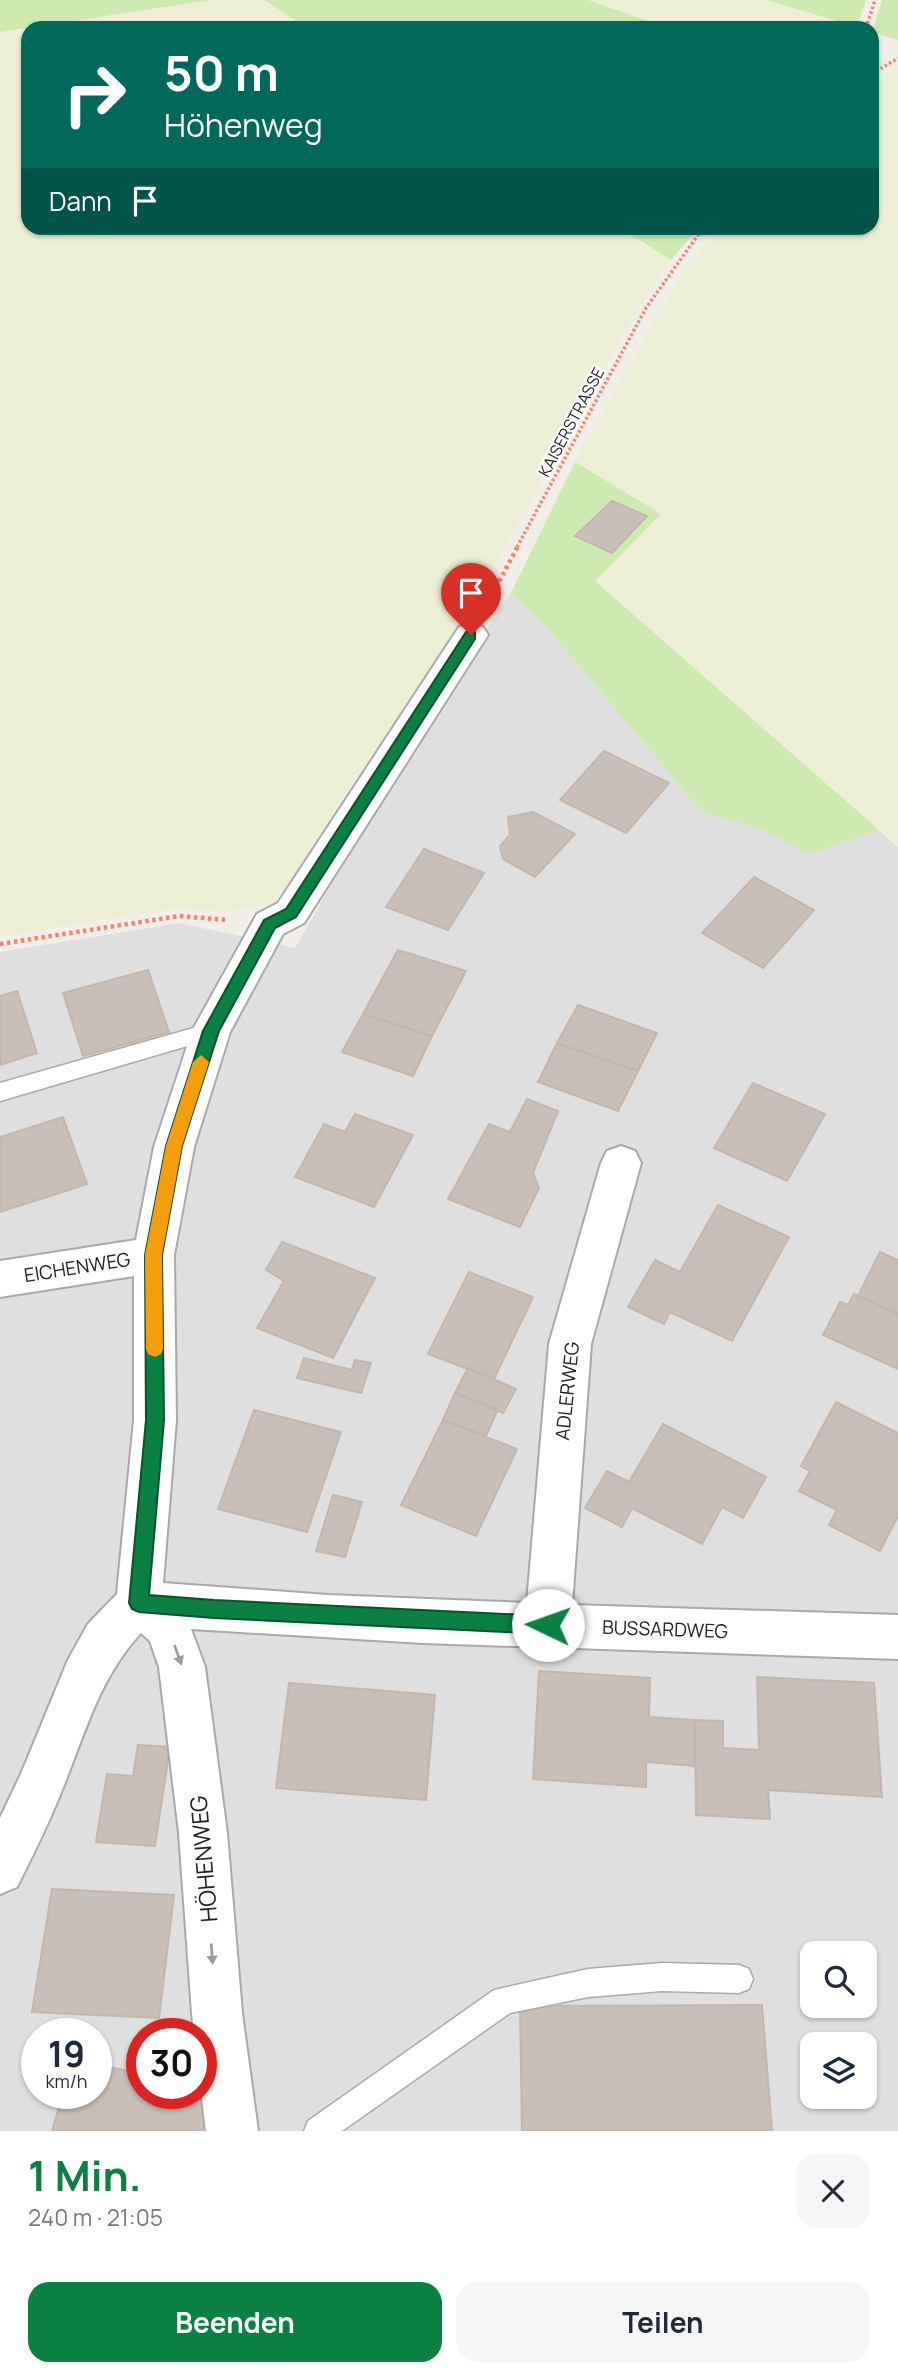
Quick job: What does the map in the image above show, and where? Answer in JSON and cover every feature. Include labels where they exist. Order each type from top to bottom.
[{"type":"street","points":[[0,1870],[39,1789],[84,1676],[104,1640],[139,1603],[155,1420],[154,1255],[174,1146],[211,1031],[270,924],[291,913],[471,635]]},
{"type":"street","name":"ADLERWEG","points":[[548,1625],[570,1344],[621,1163]]},
{"type":"street","name":"EICHENWEG","points":[[0,1279],[154,1255]]},
{"type":"street","name":"BUSSARDWEG","points":[[139,1603],[548,1625],[898,1637]]},
{"type":"street","name":"HÖHENWEG","points":[[139,1603],[168,1627],[183,1667],[203,1833],[217,2013],[232,2131]]},
{"type":"lane","points":[[0,1091],[211,1031]]},
{"type":"lane","points":[[318,2131],[504,2000],[588,1983],[662,1978],[740,1979]]},
{"type":"path","points":[[868,21],[875,0]]},
{"type":"path","points":[[879,70],[898,58]]},
{"type":"path","name":"KAISERSTRASSE","points":[[471,635],[646,307],[699,235]]},
{"type":"path","points":[[0,944],[179,916],[270,924]]},
{"type":"shaded area","points":[[511,593],[548,629],[702,812],[762,830],[809,854],[879,830],[898,847],[898,2131],[0,2131],[0,952],[179,923],[295,948],[409,747]]},
{"type":"green space","points":[[0,0],[211,0],[73,21],[21,21],[21,29],[0,32]]},
{"type":"green space","points":[[211,0],[264,0],[297,21],[74,21]]},
{"type":"green space","points":[[264,0],[588,0],[648,21],[297,21]]},
{"type":"green space","points":[[588,0],[766,0],[837,21],[648,21]]},
{"type":"green space","points":[[766,0],[866,0],[859,21],[837,21]]},
{"type":"green space","points":[[882,0],[898,0],[898,40],[879,34],[879,21],[875,21]]},
{"type":"green space","points":[[21,29],[21,235],[632,235],[671,260],[637,311],[455,636],[353,782],[285,892],[266,905],[231,911],[172,909],[0,937],[0,32]]},
{"type":"green space","points":[[898,65],[898,847],[594,580],[660,514],[575,462],[678,280],[713,235],[879,235],[879,77]]},
{"type":"green space","points":[[632,235],[692,235],[671,260]]},
{"type":"green space","points":[[575,462],[661,514],[595,581],[879,830],[809,854],[762,830],[702,812],[548,629],[511,593]]},
{"type":"building","points":[[612,501],[647,516],[612,553],[575,536]]},
{"type":"building","points":[[604,751],[669,783],[626,833],[560,800]]},
{"type":"building","points":[[533,812],[575,834],[535,877],[503,859],[500,846],[510,835],[508,817]]},
{"type":"building","points":[[424,849],[484,873],[448,930],[386,907]]},
{"type":"building","points":[[754,877],[814,910],[763,968],[702,933]]},
{"type":"building","points":[[398,950],[466,971],[432,1036],[363,1014]]},
{"type":"building","points":[[148,970],[169,1032],[83,1056],[63,993]]},
{"type":"building","points":[[17,991],[37,1053],[0,1065],[0,996]]},
{"type":"building","points":[[578,1005],[657,1033],[638,1071],[557,1043]]},
{"type":"building","points":[[363,1014],[432,1036],[413,1076],[342,1052]]},
{"type":"building","points":[[557,1043],[638,1071],[618,1111],[538,1082]]},
{"type":"building","points":[[753,1083],[825,1114],[787,1181],[714,1148]]},
{"type":"building","points":[[527,1099],[558,1111],[533,1173],[539,1188],[520,1227],[448,1199],[489,1124],[510,1132]]},
{"type":"building","points":[[355,1114],[413,1135],[374,1207],[295,1177],[324,1124],[345,1132]]},
{"type":"building","points":[[63,1117],[87,1184],[0,1212],[0,1137]]},
{"type":"building","points":[[718,1205],[789,1237],[732,1341],[670,1312],[664,1324],[628,1307],[655,1260],[680,1272]]},
{"type":"building","points":[[282,1242],[375,1278],[333,1358],[257,1328],[284,1281],[266,1270]]},
{"type":"building","points":[[880,1252],[898,1260],[898,1314],[858,1296]]},
{"type":"building","points":[[469,1272],[533,1297],[494,1379],[428,1354]]},
{"type":"building","points":[[854,1294],[898,1314],[898,1369],[823,1335],[840,1302],[848,1305]]},
{"type":"building","points":[[304,1358],[352,1370],[355,1360],[371,1363],[361,1393],[297,1378]]},
{"type":"building","points":[[468,1368],[516,1389],[503,1413],[455,1393]]},
{"type":"building","points":[[455,1393],[498,1409],[486,1436],[443,1420]]},
{"type":"building","points":[[836,1402],[898,1433],[898,1516],[880,1551],[829,1525],[837,1510],[799,1491],[810,1471],[801,1466]]},
{"type":"building","points":[[254,1410],[341,1432],[307,1532],[218,1509]]},
{"type":"building","points":[[443,1420],[517,1449],[476,1536],[401,1505]]},
{"type":"building","points":[[663,1424],[766,1477],[743,1518],[722,1507],[702,1544],[632,1508],[622,1527],[585,1508],[607,1471],[629,1482]]},
{"type":"building","points":[[333,1495],[362,1502],[345,1557],[316,1551]]},
{"type":"building","points":[[539,1671],[650,1678],[649,1717],[695,1720],[695,1766],[646,1762],[646,1787],[533,1779]]},
{"type":"building","points":[[757,1677],[874,1683],[882,1797],[768,1790],[770,1819],[696,1815],[695,1720],[723,1721],[723,1748],[759,1750]]},
{"type":"building","points":[[289,1683],[435,1695],[426,1800],[276,1788]]},
{"type":"building","points":[[138,1745],[170,1747],[155,1846],[96,1842],[107,1774],[133,1776]]},
{"type":"building","points":[[52,1889],[174,1895],[159,2018],[32,2012]]},
{"type":"building","points":[[762,2005],[772,2131],[522,2131],[520,2006]]},
{"type":"building","points":[[112,2067],[126,2071],[126,2109],[205,2109],[211,2131],[52,2131],[58,2109],[112,2109]]},
{"type":"slow traffic","points":[[155,1349],[154,1255],[174,1146],[201,1062]]},
{"type":"route","points":[[471,635],[291,913],[270,924],[211,1031],[174,1146],[154,1255],[155,1420],[139,1603],[548,1625]]}]
